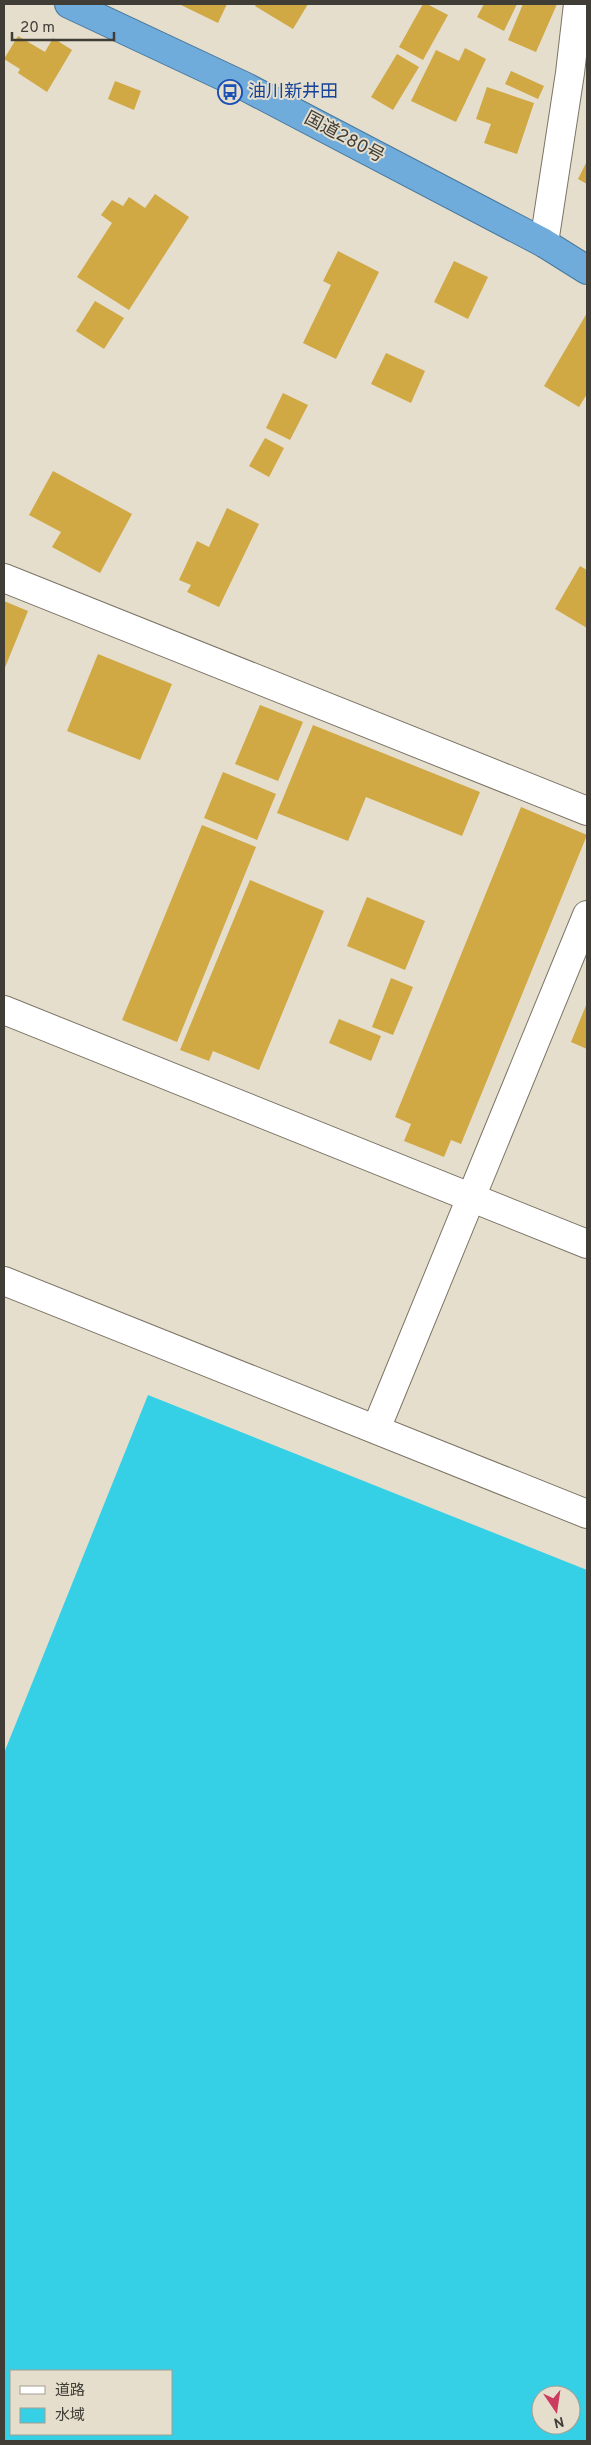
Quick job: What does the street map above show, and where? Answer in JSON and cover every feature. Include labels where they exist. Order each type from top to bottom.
[{"type":"highway","name":"国道280号","points":[[69,4],[246,86],[544,243],[587,270]]},
{"type":"street","points":[[544,243],[570,73],[578,4]]},
{"type":"street","points":[[4,578],[587,811]]},
{"type":"street","points":[[376,1429],[587,915]]},
{"type":"street","points":[[4,1010],[587,1244]]},
{"type":"street","points":[[4,1281],[587,1514]]},
{"type":"water","points":[[148,1395],[587,1570],[587,2441],[4,2441],[4,1753]]},
{"type":"building","points":[[179,4],[227,4],[218,23]]},
{"type":"building","points":[[256,4],[308,4],[293,29],[255,6]]},
{"type":"building","points":[[423,4],[427,4],[448,15],[423,60],[399,47]]},
{"type":"building","points":[[484,4],[517,4],[504,31],[477,17]]},
{"type":"building","points":[[523,4],[557,4],[536,52],[508,40]]},
{"type":"building","points":[[18,36],[45,52],[53,38],[72,50],[47,92],[18,73],[20,69],[4,59]]},
{"type":"building","points":[[465,48],[486,59],[456,122],[411,101],[436,50],[459,61]]},
{"type":"building","points":[[397,54],[419,67],[393,110],[371,97]]},
{"type":"building","points":[[511,71],[544,86],[538,99],[505,84]]},
{"type":"building","points":[[115,81],[141,91],[134,110],[108,99]]},
{"type":"building","points":[[487,87],[534,103],[517,154],[484,143],[491,124],[476,119]]},
{"type":"building","points":[[587,161],[587,184],[578,179]]},
{"type":"building","points":[[155,194],[189,217],[129,310],[77,277],[112,223],[101,215],[112,200],[123,206],[129,197],[145,208]]},
{"type":"building","points":[[338,251],[379,272],[336,359],[303,343],[331,285],[323,281]]},
{"type":"building","points":[[454,261],[488,277],[468,319],[434,302]]},
{"type":"building","points":[[95,301],[124,318],[104,349],[76,331]]},
{"type":"building","points":[[587,313],[587,394],[579,407],[544,386]]},
{"type":"building","points":[[386,353],[425,371],[411,403],[371,384]]},
{"type":"building","points":[[283,393],[308,405],[290,440],[266,428]]},
{"type":"building","points":[[265,438],[284,448],[269,477],[249,466]]},
{"type":"building","points":[[53,471],[132,514],[100,573],[52,547],[61,532],[29,515]]},
{"type":"building","points":[[227,508],[259,524],[219,607],[187,592],[191,585],[179,580],[197,541],[209,547]]},
{"type":"building","points":[[580,566],[587,570],[587,628],[555,609]]},
{"type":"building","points":[[4,601],[28,611],[4,670]]},
{"type":"building","points":[[98,654],[172,684],[140,760],[67,731]]},
{"type":"building","points":[[260,705],[303,722],[278,781],[235,764]]},
{"type":"building","points":[[313,725],[480,792],[462,836],[366,797],[348,841],[277,813]]},
{"type":"building","points":[[223,772],[276,794],[257,840],[204,818]]},
{"type":"building","points":[[521,807],[587,835],[461,1144],[451,1140],[444,1157],[404,1141],[411,1124],[395,1117]]},
{"type":"building","points":[[202,825],[256,847],[177,1042],[122,1020]]},
{"type":"building","points":[[250,880],[324,911],[259,1070],[213,1051],[209,1061],[180,1050]]},
{"type":"building","points":[[367,897],[425,921],[405,970],[347,946]]},
{"type":"building","points":[[391,978],[413,987],[393,1035],[372,1027]]},
{"type":"building","points":[[587,1003],[587,1049],[571,1042]]},
{"type":"building","points":[[339,1019],[381,1036],[371,1061],[329,1043]]},
{"type":"place","name":"油川新井田","points":[[230,92]]}]
